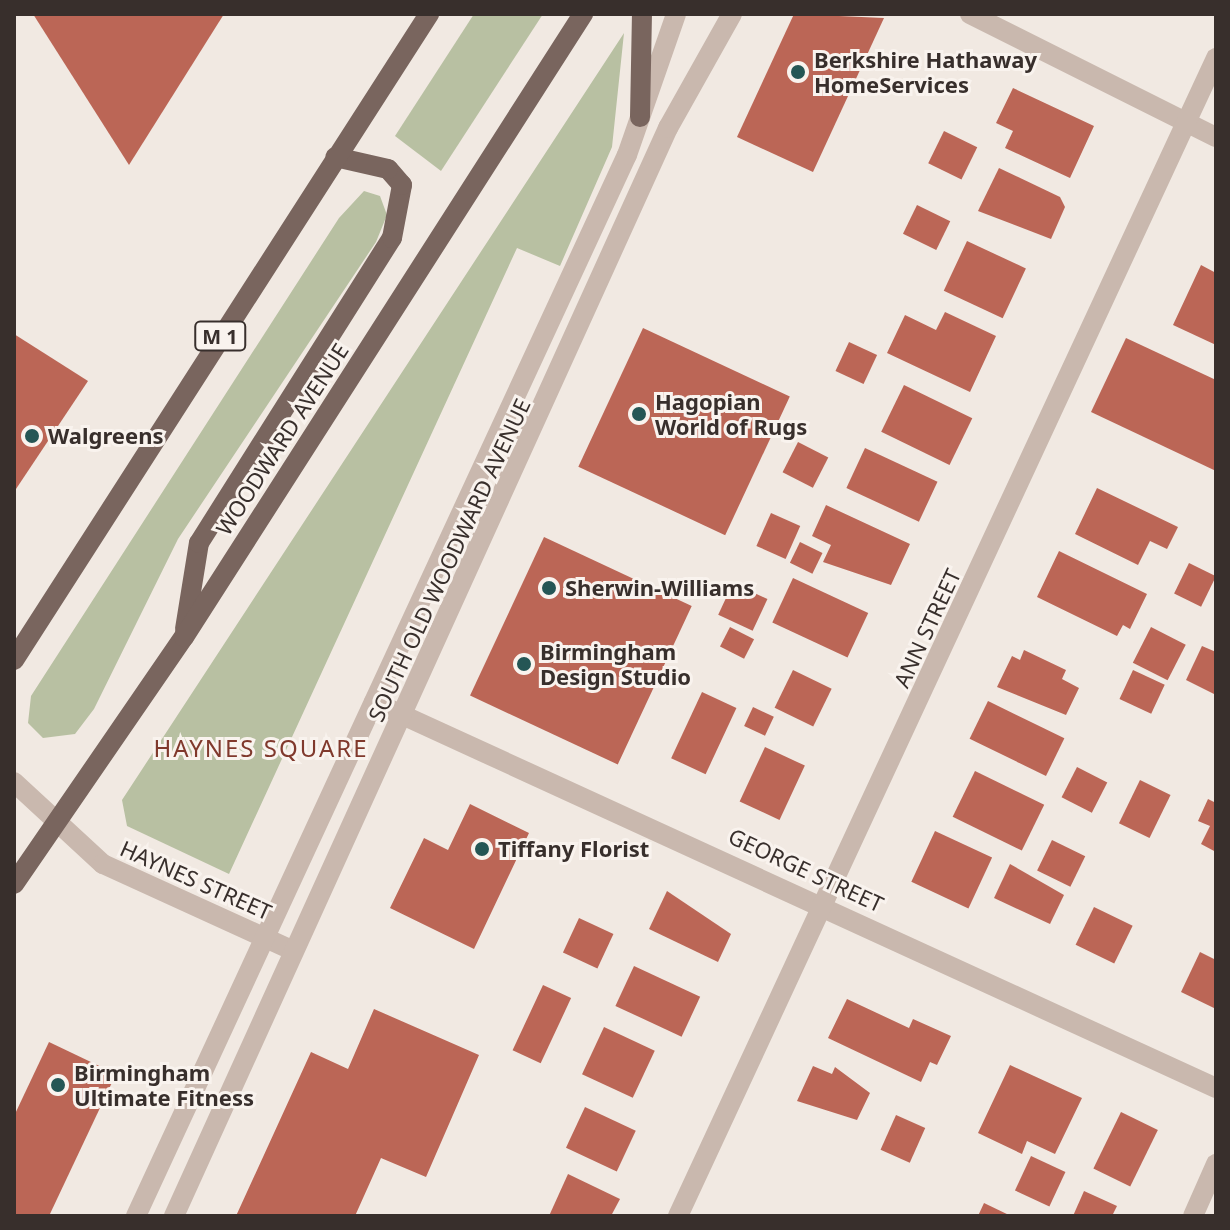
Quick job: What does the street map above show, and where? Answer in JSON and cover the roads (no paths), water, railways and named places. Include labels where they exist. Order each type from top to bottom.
[{"type":"main road","name":"M 1","points":[[14,660],[429,14]]},
{"type":"main road","name":"WOODWARD AVENUE","points":[[14,884],[184,637],[583,14]]},
{"type":"main road","points":[[640,117],[642,14]]},
{"type":"main road","points":[[184,637],[199,543],[392,238],[401,209],[402,185],[388,169],[335,157]]},
{"type":"street","name":"SOUTH OLD WOODWARD AVENUE","points":[[136,1216],[640,117],[676,14]]},
{"type":"street","name":"SOUTH OLD WOODWARD AVENUE","points":[[174,1216],[292,950],[405,714],[668,128],[732,14]]},
{"type":"street","points":[[970,14],[1188,119],[1216,137]]},
{"type":"street","name":"ANN STREET","points":[[678,1216],[1216,58]]},
{"type":"street","name":"GEORGE STREET","points":[[374,702],[824,905],[1216,1088]]},
{"type":"street","name":"HAYNES STREET","points":[[14,782],[103,864],[292,950]]},
{"type":"street","points":[[1193,1216],[1216,1164]]},
{"type":"place","name":"Berkshire Hathaway HomeServices","points":[[798,72]]},
{"type":"place","name":"Hagopian World of Rugs","points":[[639,414]]},
{"type":"place","name":"Walgreens","points":[[32,436]]},
{"type":"place","name":"Sherwin-Williams","points":[[549,588]]},
{"type":"place","name":"Birmingham Design Studio","points":[[524,664]]},
{"type":"place","name":"Tiffany Florist","points":[[482,849]]},
{"type":"place","name":"Birmingham Ultimate Fitness","points":[[58,1085]]},
{"type":"district","name":"HAYNES SQUARE","points":[[261,748]]}]
